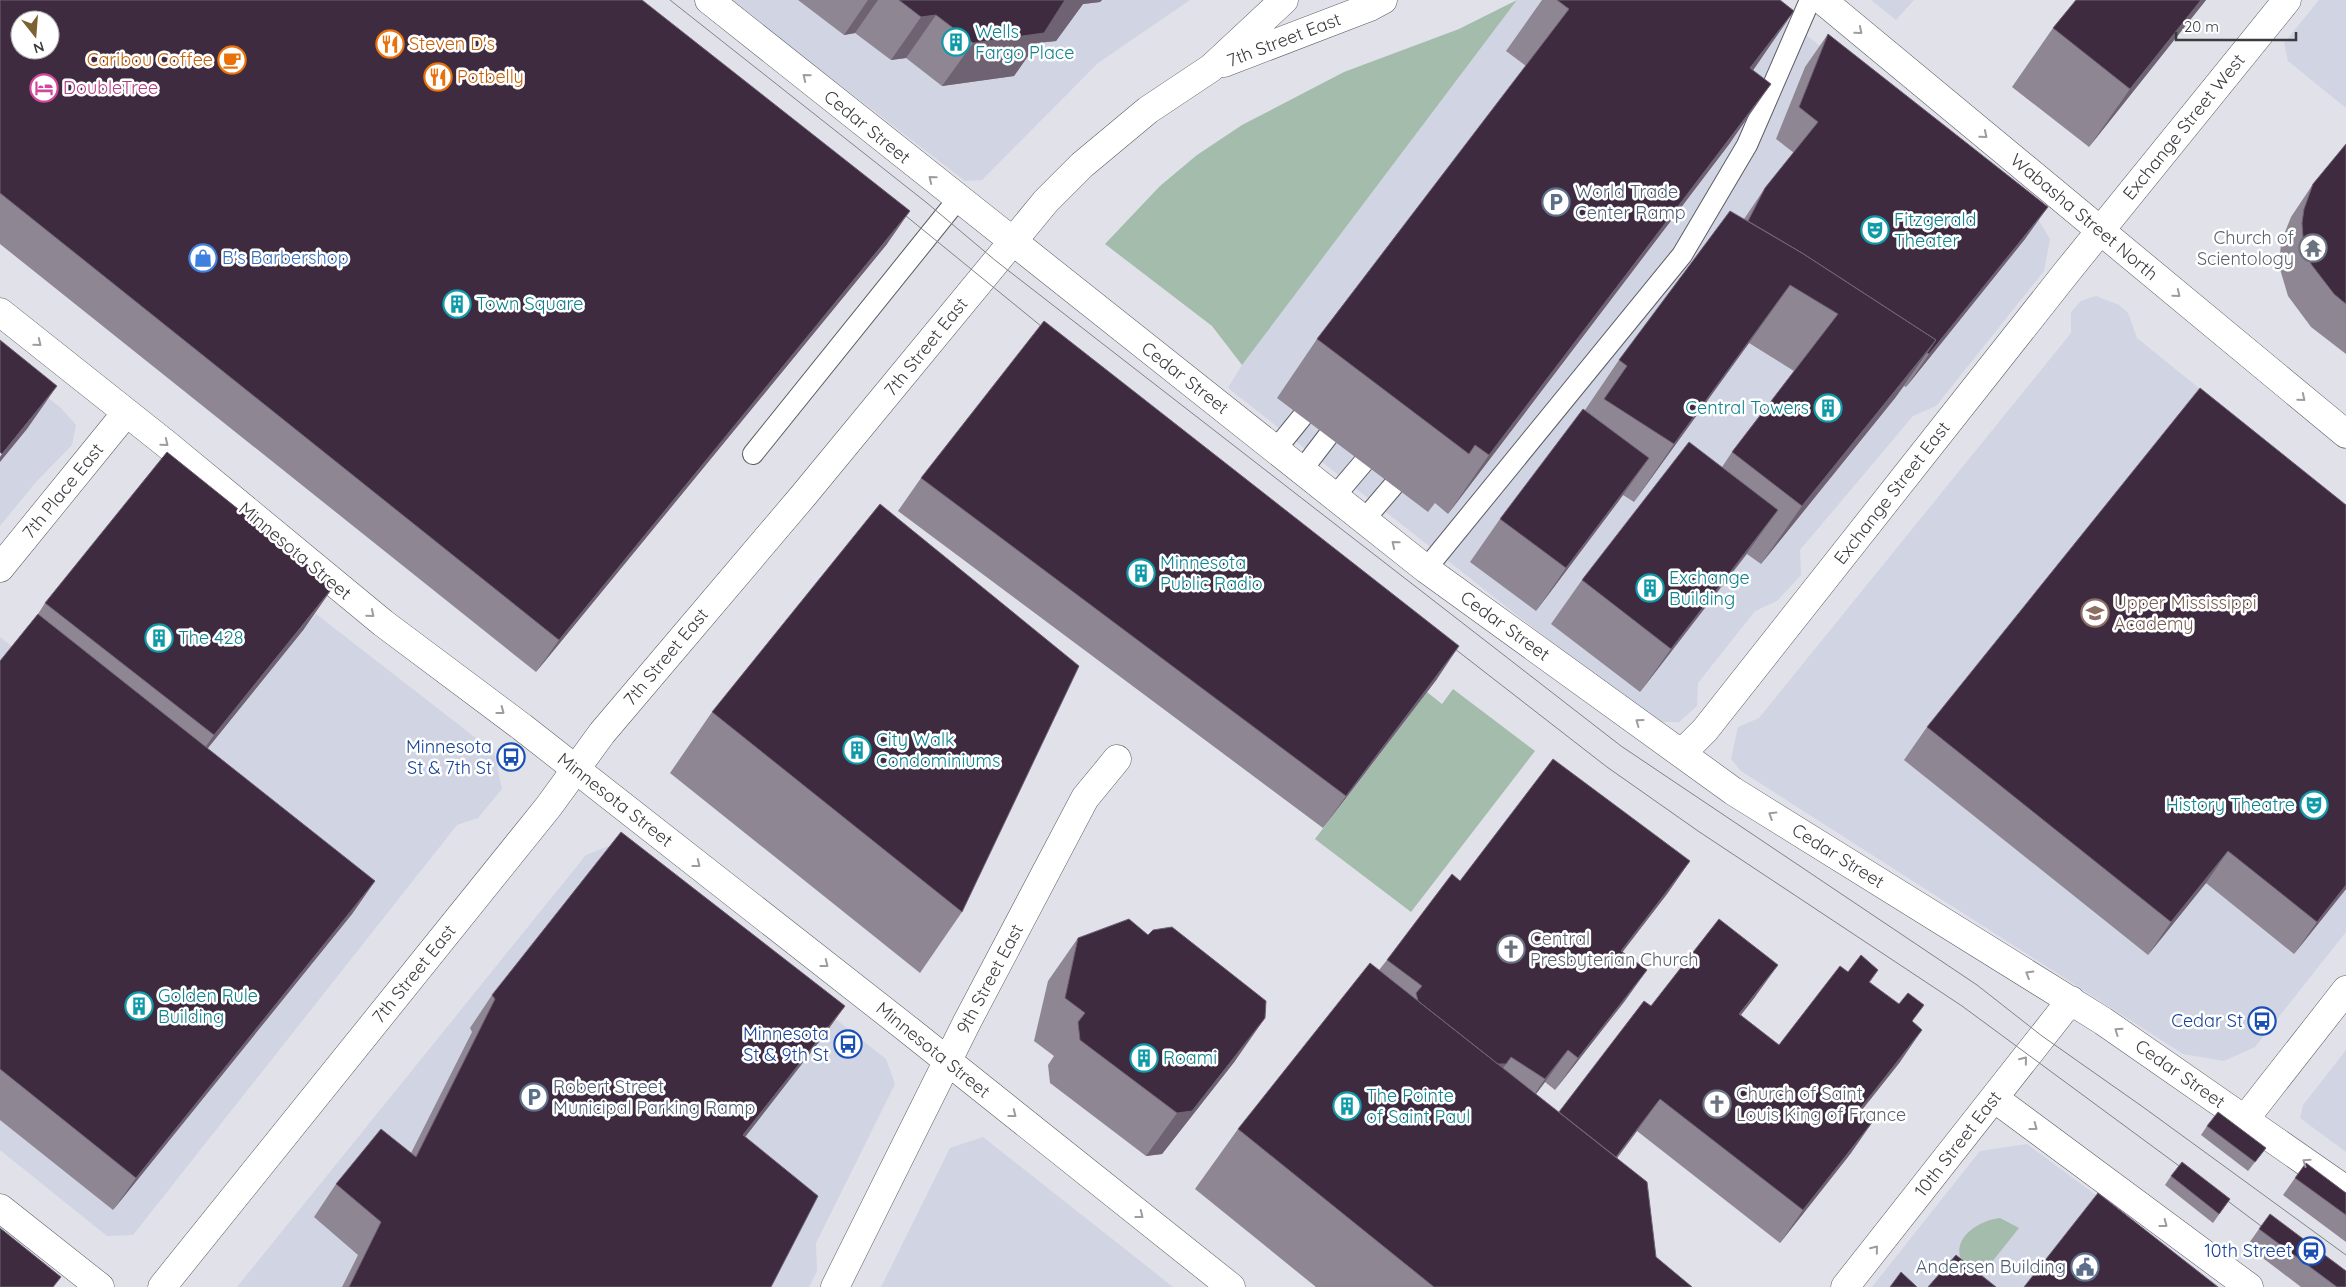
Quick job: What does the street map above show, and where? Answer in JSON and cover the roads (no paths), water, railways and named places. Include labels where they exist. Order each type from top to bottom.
[{"type":"street","name":"Cedar Street","points":[[709,0],[1426,570],[1733,791],[2071,1000],[2346,1190]]},
{"type":"street","name":"7th Street East","points":[[162,1287],[549,806],[602,733],[803,496],[1046,201],[1082,165],[1148,110],[1211,68],[1284,0]]},
{"type":"street","name":"7th Street East","points":[[1211,68],[1370,7],[1383,0]]},
{"type":"street","name":"Wabasha Street North","points":[[1822,0],[2346,434]]},
{"type":"street","name":"Exchange Street West","points":[[2100,231],[2287,0]]},
{"type":"street","name":"Exchange Street East","points":[[1682,753],[1705,730],[2100,231]]},
{"type":"street","name":"Minnesota Street","points":[[3,321],[126,413],[383,623],[575,769],[948,1061],[1231,1287]]},
{"type":"street","name":"7th Place East","points":[[0,568],[126,413]]},
{"type":"street","name":"9th Street East","points":[[835,1287],[948,1061],[1085,798],[1117,758]]},
{"type":"street","points":[[2245,1119],[2346,990]]},
{"type":"street","name":"10th Street East","points":[[1844,1287],[2071,1000]]},
{"type":"street","points":[[1994,1098],[2249,1287]]},
{"type":"street","points":[[0,1208],[100,1287]]},
{"type":"lane","points":[[1426,570],[1682,255],[1747,145],[1810,0]]},
{"type":"lane","points":[[753,454],[958,199]]},
{"type":"lane","points":[[1276,449],[1302,417]]},
{"type":"lane","points":[[1302,470],[1328,436]]},
{"type":"lane","points":[[1334,496],[1363,463]]},
{"type":"lane","points":[[1364,520],[1393,486]]},
{"type":"tram line","points":[[670,0],[927,203],[996,261],[1621,746],[1977,985],[2042,1036],[2346,1255]]},
{"type":"tram line","points":[[895,207],[1052,335]]},
{"type":"tram line","points":[[1446,642],[1607,767],[1698,831],[1962,1006],[2190,1174]]},
{"type":"tram line","points":[[2217,1193],[2273,1235]]},
{"type":"place","name":"Wells Fargo Place","points":[[956,42]]},
{"type":"place","name":"Steven D's","points":[[390,44]]},
{"type":"place","name":"Caribou Coffee","points":[[232,60]]},
{"type":"place","name":"Potbelly","points":[[438,77]]},
{"type":"place","name":"DoubleTree","points":[[44,88]]},
{"type":"place","name":"World Trade Center Ramp","points":[[1556,202]]},
{"type":"place","name":"Fitzgerald Theater","points":[[1875,230]]},
{"type":"place","name":"Church of Scientology","points":[[2313,248]]},
{"type":"place","name":"B's Barbershop","points":[[203,258]]},
{"type":"place","name":"Town Square","points":[[457,304]]},
{"type":"place","name":"Central Towers","points":[[1828,408]]},
{"type":"place","name":"Minnesota Public Radio","points":[[1141,573]]},
{"type":"place","name":"Exchange Building","points":[[1650,588]]},
{"type":"place","name":"Upper Mississippi Academy","points":[[2095,613]]},
{"type":"place","name":"The 428","points":[[159,638]]},
{"type":"place","name":"City Walk Condominiums","points":[[857,750]]},
{"type":"place","name":"Minnesota St & 7th St","points":[[511,757]]},
{"type":"place","name":"History Theatre","points":[[2314,805]]},
{"type":"place","name":"Central Presbyterian Church","points":[[1511,949]]},
{"type":"place","name":"Golden Rule Building","points":[[139,1006]]},
{"type":"place","name":"Cedar St","points":[[2262,1021]]},
{"type":"place","name":"Minnesota St & 9th St","points":[[848,1044]]},
{"type":"place","name":"Roami","points":[[1144,1058]]},
{"type":"place","name":"Robert Street Municipal Parking Ramp","points":[[534,1097]]},
{"type":"place","name":"Church of Saint Louis King of France","points":[[1717,1104]]},
{"type":"place","name":"The Pointe of Saint Paul","points":[[1347,1106]]},
{"type":"place","name":"10th Street","points":[[2311,1251]]},
{"type":"place","name":"Andersen Building","points":[[2085,1267]]}]
